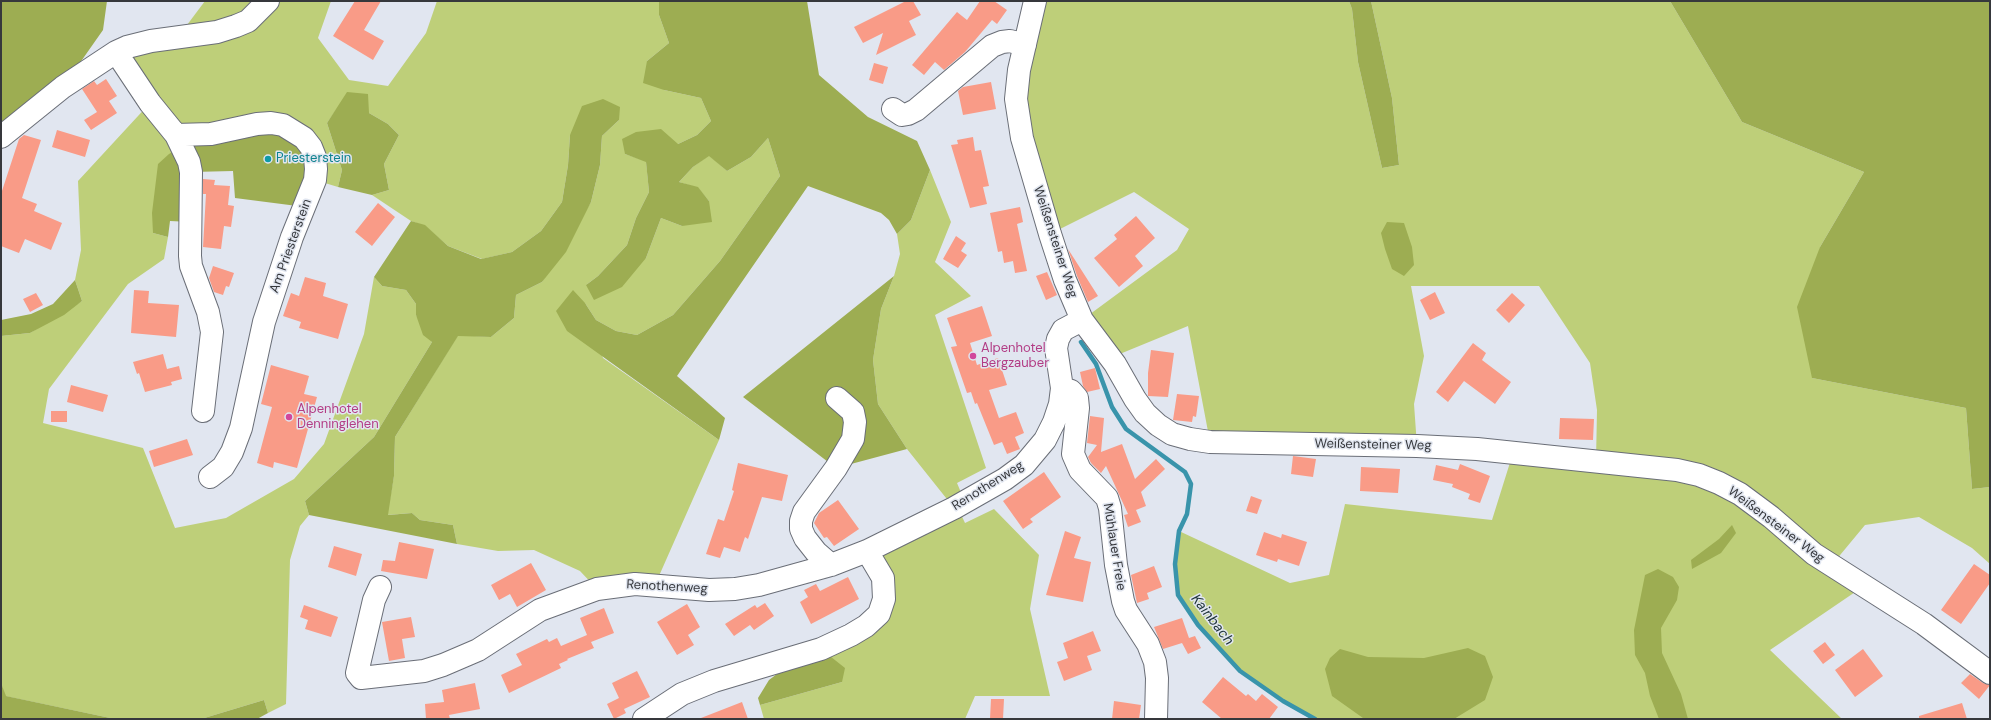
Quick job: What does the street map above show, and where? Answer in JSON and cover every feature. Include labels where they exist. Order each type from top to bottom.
[{"type":"street","points":[[1,137],[63,87],[127,46],[151,41],[217,32],[236,26],[248,21],[268,1]]},
{"type":"street","name":"Weißensteiner Weg","points":[[1034,1],[1016,85],[1016,99],[1022,138],[1065,280],[1082,320],[1115,364],[1135,400],[1145,413],[1172,434],[1210,442],[1417,446],[1477,449],[1677,470],[1720,483],[1740,494],[1771,517],[1814,554],[1924,624],[1990,673]]},
{"type":"street","points":[[893,109],[902,115],[916,110],[992,46],[1010,41],[1025,45]]},
{"type":"street","points":[[116,52],[150,103],[176,135],[189,162],[192,172],[191,266],[208,312],[212,332],[203,411]]},
{"type":"street","name":"Am Priesterstein","points":[[176,135],[211,134],[256,124],[271,123],[283,125],[304,138],[311,147],[316,163],[315,180],[292,238],[264,322],[241,428],[232,452],[223,467],[210,477]]},
{"type":"street","name":"Renothenweg","points":[[380,587],[374,600],[357,673],[361,678],[424,671],[443,665],[478,650],[540,610],[597,589],[635,584],[709,590],[735,589],[794,576],[831,565],[867,551],[954,508],[1000,482],[1024,465],[1045,440],[1054,422],[1062,388],[1056,348],[1058,338],[1063,330],[1082,320]]},
{"type":"street","name":"Mühlauer Freie","points":[[1062,388],[1071,391],[1077,398],[1078,408],[1073,454],[1080,470],[1107,498],[1110,508],[1116,565],[1123,601],[1126,610],[1148,644],[1155,662],[1157,678],[1156,719]]},
{"type":"street","points":[[831,565],[816,552],[805,538],[801,529],[800,521],[804,512],[836,468],[853,439],[855,422],[852,412],[838,398]]},
{"type":"street","points":[[644,719],[682,694],[714,680],[821,649],[866,626],[879,614],[884,599],[883,578],[867,551]]},
{"type":"green space","points":[[1,1],[107,1],[103,30],[63,87],[1,137]]},
{"type":"green space","points":[[205,1],[331,1],[318,38],[349,80],[388,86],[426,33],[437,1],[659,1],[659,15],[669,43],[647,61],[664,90],[701,98],[711,121],[697,135],[678,144],[625,154],[646,161],[649,192],[636,218],[627,245],[598,276],[586,285],[646,258],[661,218],[682,226],[709,201],[698,188],[679,182],[693,167],[709,155],[727,171],[751,157],[768,138],[780,176],[720,261],[673,315],[637,335],[616,331],[596,320],[585,303],[603,358],[719,440],[655,585],[597,589],[580,571],[534,550],[498,551],[457,544],[453,525],[420,520],[412,513],[387,515],[394,476],[395,437],[458,335],[491,337],[514,318],[516,295],[542,282],[591,202],[600,165],[602,136],[619,120],[570,135],[568,165],[562,202],[541,231],[512,252],[482,259],[448,246],[425,226],[411,221],[372,195],[389,190],[384,164],[399,135],[388,124],[369,113],[336,110],[327,123],[342,170],[338,187],[315,180],[234,129],[153,233],[168,237],[164,259],[128,284],[49,389],[43,423],[143,448],[175,528],[226,518],[294,479],[324,444],[364,334],[374,277],[382,286],[406,290],[416,304],[416,315],[432,342],[374,437],[305,501],[309,515],[300,526],[290,560],[286,704],[268,713],[264,700],[201,719],[115,719],[5,696],[1,683],[1,336],[30,333],[82,301],[75,280],[81,250],[78,181],[150,103],[116,52],[178,37]]},
{"type":"green space","points":[[659,1],[807,1],[819,75],[868,117],[917,141],[930,170],[911,220],[897,234],[889,220],[881,213],[808,186],[677,376],[725,418],[719,440],[567,331],[556,311],[573,290],[585,303],[596,320],[616,331],[637,335],[673,315],[720,261],[780,176],[768,138],[751,157],[727,171],[709,156],[693,167],[679,182],[698,187],[709,201],[712,222],[682,226],[661,218],[646,258],[622,287],[594,300],[586,285],[598,276],[627,245],[636,218],[649,192],[646,162],[625,154],[622,139],[636,132],[661,129],[678,144],[697,135],[711,121],[701,98],[664,90],[643,83],[647,61],[669,43],[659,15]]},
{"type":"green space","points":[[1035,1],[1349,1],[1352,9],[1358,62],[1382,168],[1399,165],[1392,98],[1371,1],[1670,1],[1742,122],[1864,172],[1820,247],[1812,378],[1966,408],[1972,489],[1990,487],[1990,564],[1972,548],[1919,517],[1865,525],[1831,566],[1864,586],[1770,650],[1842,719],[1315,719],[1283,701],[1240,671],[1198,625],[1178,595],[1175,564],[1179,531],[1290,583],[1329,575],[1345,504],[1492,520],[1513,453],[1596,461],[1597,410],[1590,363],[1539,286],[1411,286],[1424,356],[1414,404],[1417,446],[1210,442],[1188,326],[1110,358],[1082,320],[1177,250],[1189,229],[1134,192],[1050,234],[1019,70]]},
{"type":"green space","points":[[1349,1],[1371,1],[1392,98],[1399,165],[1382,168],[1358,62],[1352,9]]},
{"type":"green space","points":[[1670,1],[1990,1],[1990,487],[1972,489],[1966,408],[1812,378],[1797,307],[1820,247],[1864,172],[1742,122]]},
{"type":"green space","points":[[347,92],[368,94],[369,113],[388,124],[399,135],[384,164],[389,190],[372,195],[338,187],[342,170],[327,123]]},
{"type":"green space","points":[[603,99],[620,107],[619,120],[602,136],[600,165],[591,202],[566,252],[542,282],[516,295],[514,318],[491,337],[458,336],[395,437],[394,476],[388,515],[412,513],[420,520],[453,525],[457,544],[309,515],[305,501],[374,437],[432,342],[423,335],[416,315],[416,304],[406,290],[382,286],[374,277],[411,221],[425,225],[448,246],[481,259],[512,252],[541,231],[562,202],[568,165],[570,135],[582,106]]},
{"type":"green space","points":[[257,124],[311,147],[305,207],[235,198],[233,171],[192,172],[191,222],[170,221],[168,237],[153,233],[152,213],[158,164],[169,154],[181,147]]},
{"type":"green space","points":[[930,170],[951,222],[935,262],[971,296],[935,315],[986,468],[957,483],[965,502],[957,506],[965,523],[994,509],[1039,555],[1030,609],[1050,696],[975,696],[965,719],[764,719],[760,705],[842,682],[821,649],[879,614],[867,551],[954,508],[907,449],[878,404],[873,360],[881,309],[894,276],[900,254],[897,234],[911,220]]},
{"type":"green space","points":[[1387,222],[1404,223],[1412,247],[1414,265],[1404,276],[1392,269],[1385,249],[1381,233]]},
{"type":"green space","points":[[894,276],[881,309],[873,360],[878,404],[907,449],[836,468],[743,397]]},
{"type":"green space","points":[[75,280],[82,301],[64,315],[30,333],[1,336],[1,320],[31,314],[53,304]]},
{"type":"green space","points":[[1732,525],[1736,533],[1721,553],[1692,569],[1691,560],[1719,539]]},
{"type":"green space","points":[[1658,569],[1673,577],[1679,587],[1677,600],[1661,628],[1662,653],[1681,694],[1688,719],[1659,719],[1650,696],[1645,673],[1635,655],[1634,630],[1645,575]]},
{"type":"green space","points":[[1468,648],[1485,656],[1493,677],[1485,700],[1454,719],[1363,718],[1332,696],[1325,669],[1330,658],[1340,649],[1368,657],[1424,658]]},
{"type":"green space","points":[[821,649],[845,668],[842,682],[760,705],[758,698],[769,680],[777,674],[781,661]]},
{"type":"green space","points":[[1,683],[6,696],[115,719],[1,719]]},
{"type":"green space","points":[[264,700],[268,713],[257,719],[201,719]]},
{"type":"building","points":[[355,1],[381,1],[364,30],[384,41],[373,60],[333,36]]},
{"type":"building","points":[[906,1],[913,1],[921,15],[909,21],[916,35],[876,55],[883,33],[863,43],[854,27]]},
{"type":"building","points":[[980,1],[994,1],[1007,10],[997,24],[992,20],[965,52],[944,70],[935,62],[924,75],[912,65],[957,12],[967,20]]},
{"type":"building","points":[[874,63],[888,67],[883,84],[869,80]]},
{"type":"building","points":[[106,79],[117,96],[109,101],[117,113],[91,130],[84,120],[97,112],[82,89],[94,81],[97,85]]},
{"type":"building","points":[[991,82],[996,109],[963,115],[958,91],[963,87]]},
{"type":"building","points":[[57,130],[90,140],[85,157],[52,147]]},
{"type":"building","points":[[24,135],[41,140],[22,198],[37,204],[34,211],[62,223],[51,250],[25,239],[19,253],[1,246],[1,194],[19,139]]},
{"type":"building","points":[[973,137],[975,151],[981,150],[989,186],[983,187],[987,204],[970,208],[951,145],[958,144],[957,140]]},
{"type":"building","points":[[203,179],[215,180],[214,185],[230,186],[228,205],[234,206],[231,227],[224,226],[221,249],[203,247],[206,194],[203,194]]},
{"type":"building","points":[[378,203],[395,217],[372,246],[355,232]]},
{"type":"building","points":[[1020,207],[1023,222],[1017,224],[1027,271],[1015,273],[1013,261],[1004,263],[1002,251],[998,252],[990,213]]},
{"type":"building","points":[[1136,216],[1155,238],[1135,256],[1143,266],[1119,287],[1094,258],[1117,239],[1114,235]]},
{"type":"building","points":[[956,236],[966,243],[961,251],[967,255],[958,268],[943,259]]},
{"type":"building","points":[[1068,249],[1098,296],[1088,302],[1077,276]]},
{"type":"building","points":[[213,266],[234,273],[229,287],[226,286],[223,295],[214,292],[209,278]]},
{"type":"building","points":[[1047,272],[1057,295],[1046,300],[1036,276]]},
{"type":"building","points":[[305,277],[326,283],[323,296],[348,304],[338,339],[299,328],[301,322],[283,316],[291,293],[299,296]]},
{"type":"building","points":[[134,290],[149,291],[148,303],[179,305],[176,337],[131,333]]},
{"type":"building","points":[[1435,292],[1445,313],[1430,320],[1420,300]]},
{"type":"building","points":[[36,293],[43,305],[30,312],[23,299]]},
{"type":"building","points":[[1512,293],[1525,305],[1509,323],[1496,310]]},
{"type":"building","points":[[982,306],[992,336],[970,343],[977,365],[998,358],[1007,385],[989,390],[999,418],[1016,412],[1024,433],[1015,437],[1020,449],[1007,454],[1002,442],[994,445],[977,403],[975,404],[971,392],[967,393],[951,347],[957,346],[947,318]]},
{"type":"building","points":[[1473,343],[1486,353],[1482,360],[1511,382],[1495,404],[1464,381],[1448,402],[1436,392]]},
{"type":"building","points":[[1151,350],[1174,353],[1168,397],[1148,396],[1148,373]]},
{"type":"building","points":[[163,354],[167,369],[179,366],[182,379],[171,382],[172,385],[145,392],[139,373],[137,374],[133,362]]},
{"type":"building","points":[[271,365],[309,376],[304,394],[317,397],[297,468],[274,462],[273,468],[257,463],[272,407],[261,404]]},
{"type":"building","points":[[1095,368],[1100,389],[1087,392],[1083,386],[1080,372]]},
{"type":"building","points":[[71,385],[108,395],[103,412],[67,402]]},
{"type":"building","points":[[1177,394],[1199,396],[1196,417],[1193,416],[1192,422],[1173,420]]},
{"type":"building","points":[[51,411],[67,411],[67,422],[51,422]]},
{"type":"building","points":[[1090,416],[1104,418],[1101,452],[1122,444],[1135,479],[1156,459],[1165,469],[1141,492],[1146,506],[1136,510],[1141,522],[1128,527],[1124,515],[1128,514],[1106,466],[1101,473],[1091,463],[1088,457],[1097,445],[1087,443]]},
{"type":"building","points":[[1560,418],[1594,419],[1593,440],[1559,439]]},
{"type":"building","points":[[187,439],[193,455],[154,467],[149,451]]},
{"type":"building","points":[[1293,456],[1316,459],[1313,477],[1291,474]]},
{"type":"building","points":[[738,463],[788,475],[782,501],[762,497],[748,539],[745,537],[740,552],[724,547],[720,558],[706,554],[718,519],[724,521],[734,491],[732,490]]},
{"type":"building","points":[[1460,464],[1490,476],[1480,503],[1468,499],[1470,494],[1452,487],[1453,484],[1433,480],[1436,465],[1458,470]]},
{"type":"building","points":[[1361,467],[1400,469],[1398,493],[1360,491]]},
{"type":"building","points":[[1044,472],[1061,497],[1030,519],[1033,522],[1023,529],[1003,501]]},
{"type":"building","points":[[1251,496],[1262,500],[1257,514],[1246,511]]},
{"type":"building","points":[[838,500],[859,529],[834,546],[827,537],[824,538],[814,523],[819,513]]},
{"type":"building","points":[[1065,531],[1081,537],[1074,558],[1091,562],[1083,602],[1046,595]]},
{"type":"building","points":[[1264,532],[1281,538],[1282,534],[1307,542],[1299,566],[1278,559],[1277,562],[1256,555]]},
{"type":"building","points":[[399,542],[434,549],[427,579],[381,571],[383,560],[395,561]]},
{"type":"building","points":[[334,546],[362,554],[356,576],[328,567]]},
{"type":"building","points":[[531,563],[546,590],[517,607],[510,594],[499,600],[491,585]]},
{"type":"building","points":[[1974,564],[1990,575],[1990,583],[1961,624],[1941,610]]},
{"type":"building","points":[[1154,566],[1162,587],[1147,593],[1149,599],[1137,603],[1131,575]]},
{"type":"building","points":[[848,577],[859,599],[811,624],[800,602],[808,597],[804,590],[816,584],[820,591]]},
{"type":"building","points":[[765,603],[774,616],[754,630],[750,625],[734,636],[725,624],[755,605],[757,608]]},
{"type":"building","points":[[687,604],[700,627],[688,635],[694,645],[677,655],[657,622]]},
{"type":"building","points":[[304,605],[338,617],[331,637],[305,629],[308,620],[300,617]]},
{"type":"building","points":[[604,608],[614,633],[591,642],[594,648],[567,659],[568,660],[559,664],[561,668],[509,693],[501,675],[522,665],[516,654],[547,639],[549,642],[557,638],[561,646],[587,635],[580,618]]},
{"type":"building","points":[[411,617],[415,637],[402,639],[405,658],[389,661],[382,622]]},
{"type":"building","points":[[1182,618],[1189,638],[1195,636],[1201,648],[1188,654],[1182,643],[1163,649],[1154,627]]},
{"type":"building","points":[[1093,631],[1101,651],[1087,656],[1092,670],[1064,681],[1057,662],[1068,658],[1063,643]]},
{"type":"building","points":[[1825,642],[1835,655],[1823,664],[1813,651]]},
{"type":"building","points":[[1863,649],[1883,676],[1855,697],[1835,670]]},
{"type":"building","points":[[637,671],[650,697],[624,709],[626,713],[614,719],[607,704],[619,698],[612,683]]},
{"type":"building","points":[[1970,674],[1983,683],[1990,685],[1979,699],[1961,683]]},
{"type":"building","points":[[1223,677],[1246,696],[1248,694],[1256,701],[1262,694],[1278,707],[1269,719],[1222,719],[1202,702]]},
{"type":"building","points":[[475,683],[480,709],[449,715],[450,719],[426,719],[425,704],[444,702],[442,690]]},
{"type":"building","points":[[991,699],[1004,699],[1003,719],[990,719]]},
{"type":"building","points":[[1114,701],[1141,705],[1139,719],[1112,719]]},
{"type":"building","points":[[742,702],[748,719],[701,718]]},
{"type":"building","points":[[1962,703],[1967,719],[1919,719],[1919,716]]},
{"type":"waterway","name":"Kainbach","points":[[1081,342],[1096,364],[1112,407],[1126,429],[1185,472],[1191,484],[1187,514],[1179,531],[1175,564],[1178,595],[1198,625],[1240,671],[1283,701],[1315,719]]},
{"type":"place","name":"Priesterstein","points":[[268,159]]},
{"type":"place","name":"Alpenhotel Bergzauber","points":[[973,356]]},
{"type":"place","name":"Alpenhotel Denninglehen","points":[[289,417]]}]
